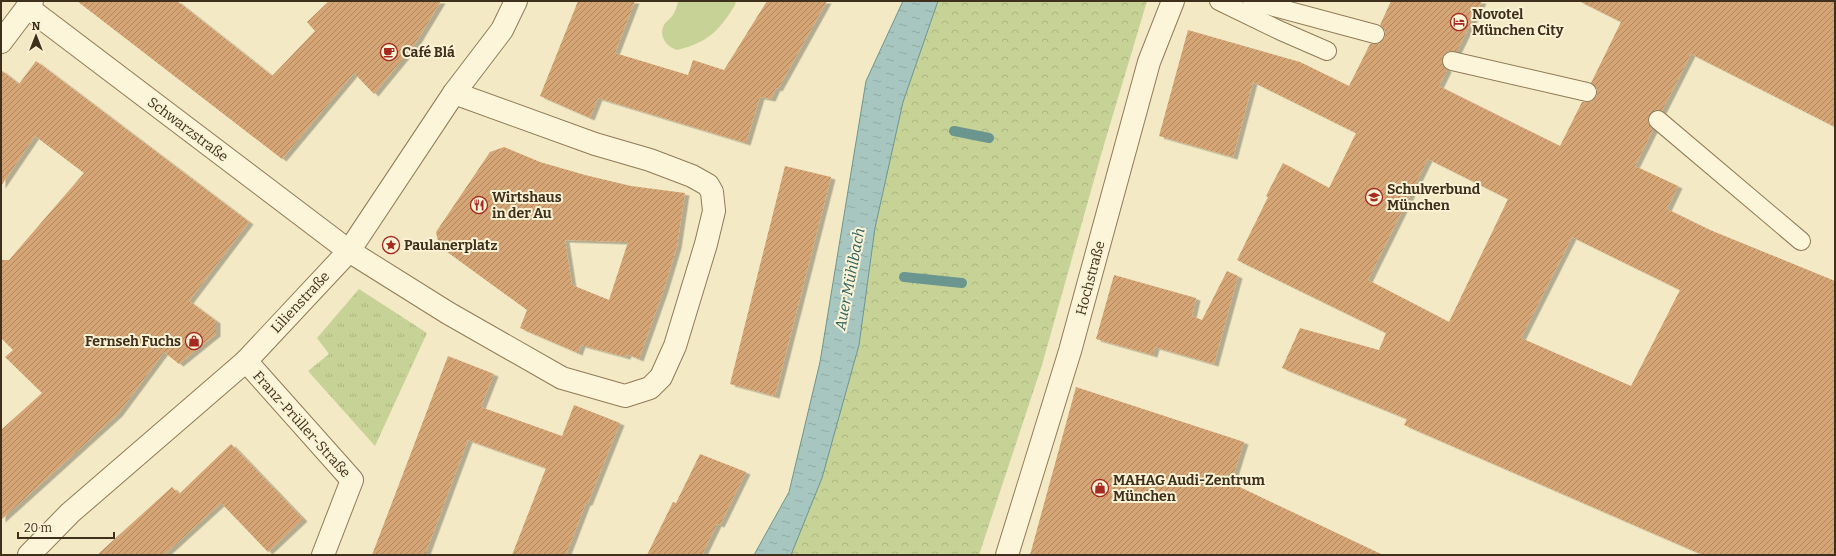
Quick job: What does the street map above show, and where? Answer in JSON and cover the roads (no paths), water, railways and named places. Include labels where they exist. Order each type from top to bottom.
[{"type":"street","name":"Lilienstraße","points":[[29,555],[70,513],[246,361],[349,251],[454,93],[502,30],[516,1]]},
{"type":"street","name":"Hochstraße","points":[[1007,555],[1070,351],[1150,62],[1173,1]]},
{"type":"street","points":[[1,42],[26,3]]},
{"type":"street","name":"Schwarzstraße","points":[[26,3],[349,251]]},
{"type":"street","points":[[349,251],[448,313],[562,378],[625,396],[650,388],[661,378],[675,346],[714,211],[712,192],[708,185],[692,176],[650,160],[588,142],[454,93]]},
{"type":"street","name":"Franz-Prüller-Straße","points":[[246,361],[352,480],[323,555]]},
{"type":"lane","points":[[1219,1],[1327,51]]},
{"type":"lane","points":[[1252,1],[1375,34]]},
{"type":"lane","points":[[1452,61],[1587,92]]},
{"type":"lane","points":[[1658,120],[1801,241]]},
{"type":"water","name":"Auer Mühlbach","points":[[903,1],[938,1],[903,102],[875,228],[859,345],[822,478],[791,555],[754,555],[789,492],[820,362],[866,81]]},
{"type":"waterway","points":[[954,131],[989,138]]},
{"type":"waterway","points":[[904,277],[962,283]]},
{"type":"place","name":"Novotel München City","points":[[1459,22]]},
{"type":"place","name":"Café Blá","points":[[389,52]]},
{"type":"place","name":"Schulverbund München","points":[[1374,197]]},
{"type":"place","name":"Wirtshaus in der Au","points":[[479,205]]},
{"type":"place","name":"Paulanerplatz","points":[[391,245]]},
{"type":"place","name":"Fernseh Fuchs","points":[[194,341]]},
{"type":"place","name":"MAHAG Audi-Zentrum München","points":[[1100,488]]}]
